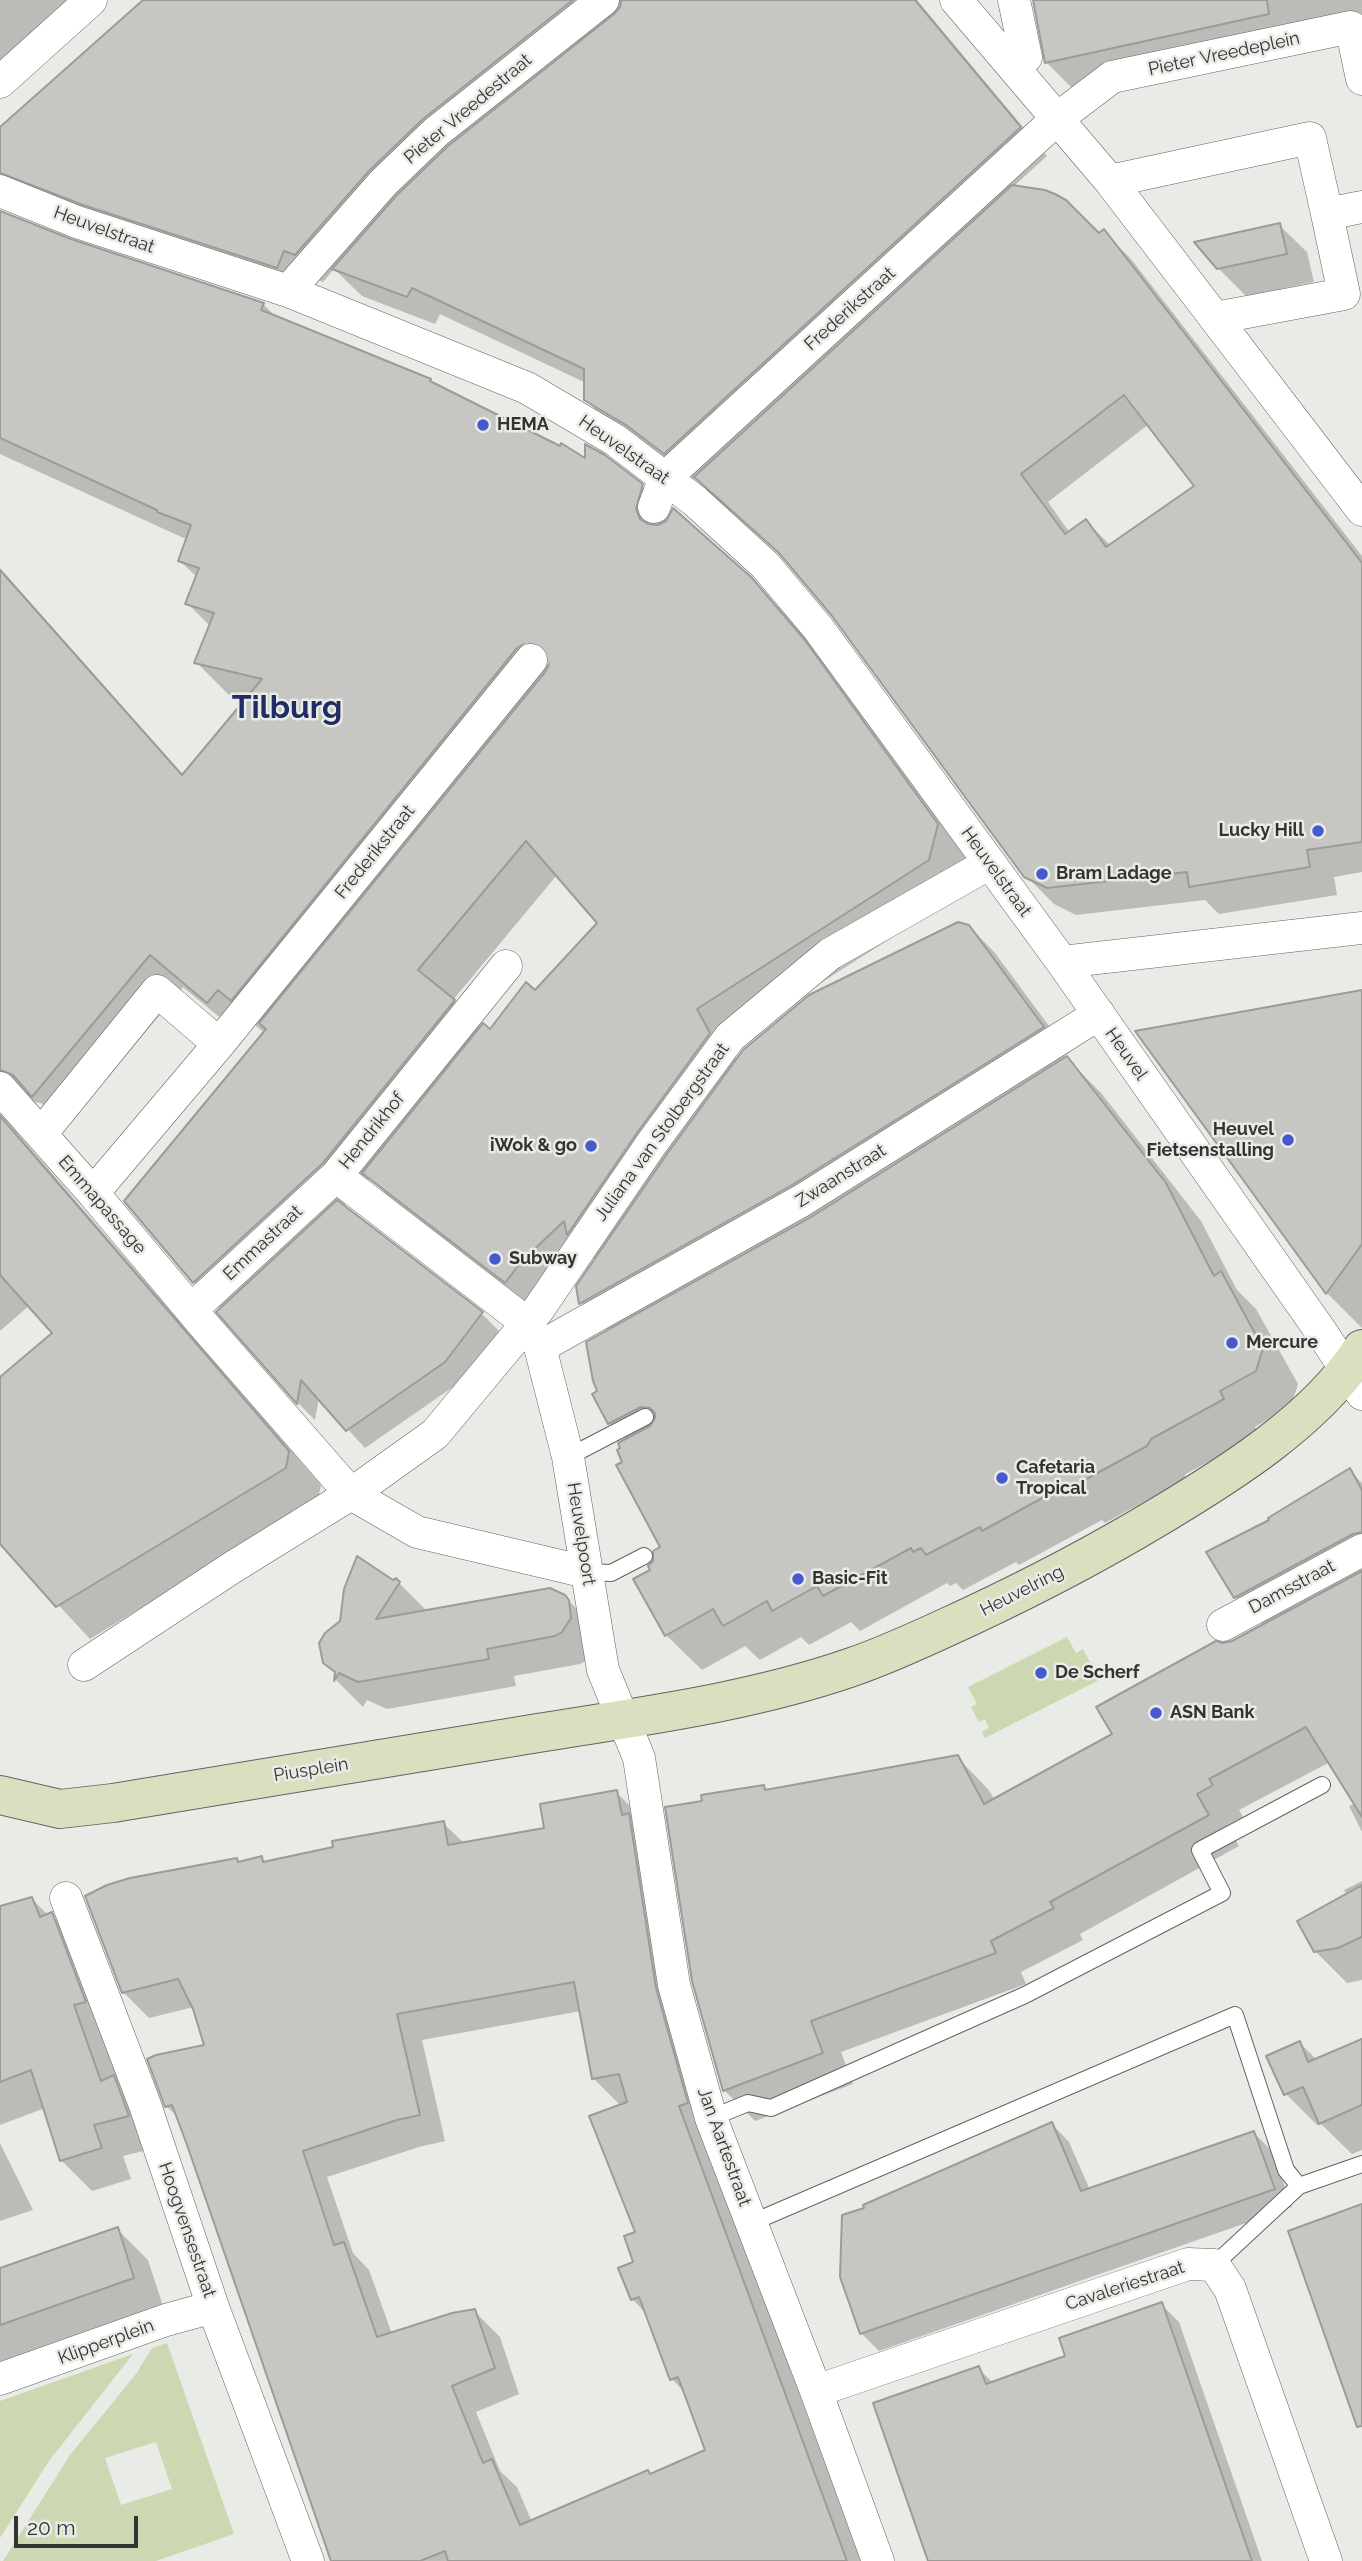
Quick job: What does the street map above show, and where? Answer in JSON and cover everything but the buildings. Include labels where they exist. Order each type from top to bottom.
[{"type":"street","points":[[0,82],[91,0]]},
{"type":"street","name":"Pieter Vreedestraat","points":[[288,291],[383,183],[436,132],[603,0]]},
{"type":"street","points":[[956,0],[1110,181],[1362,510]]},
{"type":"street","points":[[1014,0],[1026,57],[1014,67]]},
{"type":"street","name":"Pieter Vreedeplein","points":[[1058,118],[1112,77],[1351,27],[1362,79]]},
{"type":"street","name":"Frederikstraat","points":[[659,493],[1058,118]]},
{"type":"street","points":[[1110,181],[1310,138],[1344,294],[1215,318]]},
{"type":"street","name":"Heuvelstraat","points":[[0,191],[77,222],[288,291],[527,388],[615,440],[659,493],[695,501],[774,575],[818,628],[1062,962]]},
{"type":"street","points":[[1327,214],[1362,206]]},
{"type":"street","name":"Frederikstraat","points":[[93,1193],[219,1045],[531,660]]},
{"type":"street","name":"Juliana van Stolbergstraat","points":[[534,1327],[652,1143],[730,1037],[830,954],[990,863]]},
{"type":"street","points":[[1062,962],[1362,928]]},
{"type":"street","name":"Heuvel","points":[[1062,962],[1349,1364]]},
{"type":"street","name":"Hendrikhof","points":[[506,966],[336,1177],[534,1327]]},
{"type":"street","points":[[41,1134],[157,991],[219,1045]]},
{"type":"street","name":"Zwaanstraat","points":[[534,1327],[577,1326],[801,1201],[1099,1014]]},
{"type":"street","name":"Emmapassage","points":[[0,1088],[197,1317]]},
{"type":"street","name":"Emmastraat","points":[[197,1317],[336,1177]]},
{"type":"street","points":[[197,1317],[351,1494],[417,1532],[586,1572]]},
{"type":"street","points":[[84,1665],[233,1567],[351,1494],[435,1434],[534,1327]]},
{"type":"street","name":"Heuvelpoort","points":[[534,1327],[568,1457],[603,1670],[623,1719]]},
{"type":"street","name":"Heuvelring","points":[[623,1719],[747,1696],[807,1681],[891,1653],[980,1612],[1090,1555],[1196,1494],[1279,1435],[1312,1407],[1349,1364]]},
{"type":"street","name":"Damsstraat","points":[[1223,1625],[1362,1550]]},
{"type":"street","name":"Piusplein","points":[[0,1795],[60,1809],[113,1803],[623,1719]]},
{"type":"street","name":"Jan Aartestraat","points":[[623,1719],[639,1758],[674,1985],[711,2118],[816,2390],[878,2561]]},
{"type":"street","name":"Hoogvensestraat","points":[[66,1898],[145,2105],[213,2306],[308,2561]]},
{"type":"street","name":"Cavaleriestraat","points":[[816,2390],[1188,2264],[1214,2265]]},
{"type":"street","points":[[1214,2265],[1230,2289],[1326,2561]]},
{"type":"street","name":"Klipperplein","points":[[0,2379],[213,2306]]},
{"type":"lane","points":[[568,1457],[645,1417]]},
{"type":"lane","points":[[586,1572],[611,1573],[644,1556]]},
{"type":"lane","points":[[711,2118],[748,2103],[771,2108],[1025,1995],[1222,1893],[1200,1850],[1322,1785]]},
{"type":"lane","points":[[751,2223],[1235,2015],[1286,2170],[1299,2186]]},
{"type":"lane","points":[[1214,2265],[1299,2186],[1362,2164]]},
{"type":"green space","points":[[1067,1637],[1076,1653],[1083,1649],[1099,1680],[985,1738],[982,1732],[989,1728],[985,1719],[979,1722],[971,1707],[977,1704],[968,1687]]},
{"type":"green space","points":[[167,2343],[234,2534],[156,2561],[3,2561],[70,2455],[136,2374],[152,2348]],"holes":[[[156,2442],[172,2489],[121,2505],[105,2458]]]},
{"type":"green space","points":[[133,2354],[49,2461],[0,2538],[0,2401]]},
{"type":"tunnel","points":[[531,660],[654,507]]},
{"type":"place","name":"HEMA","points":[[483,425]]},
{"type":"place","name":"Lucky Hill","points":[[1318,831]]},
{"type":"place","name":"Bram Ladage","points":[[1042,874]]},
{"type":"place","name":"Heuvel Fietsenstalling","points":[[1288,1140]]},
{"type":"place","name":"iWok & go","points":[[591,1146]]},
{"type":"place","name":"Subway","points":[[495,1259]]},
{"type":"place","name":"Mercure","points":[[1232,1343]]},
{"type":"place","name":"Cafetaria Tropical","points":[[1002,1478]]},
{"type":"place","name":"Basic-Fit","points":[[798,1579]]},
{"type":"place","name":"De Scherf","points":[[1041,1673]]},
{"type":"place","name":"ASN Bank","points":[[1156,1713]]},
{"type":"district","name":"Tilburg","points":[[287,708]]}]
